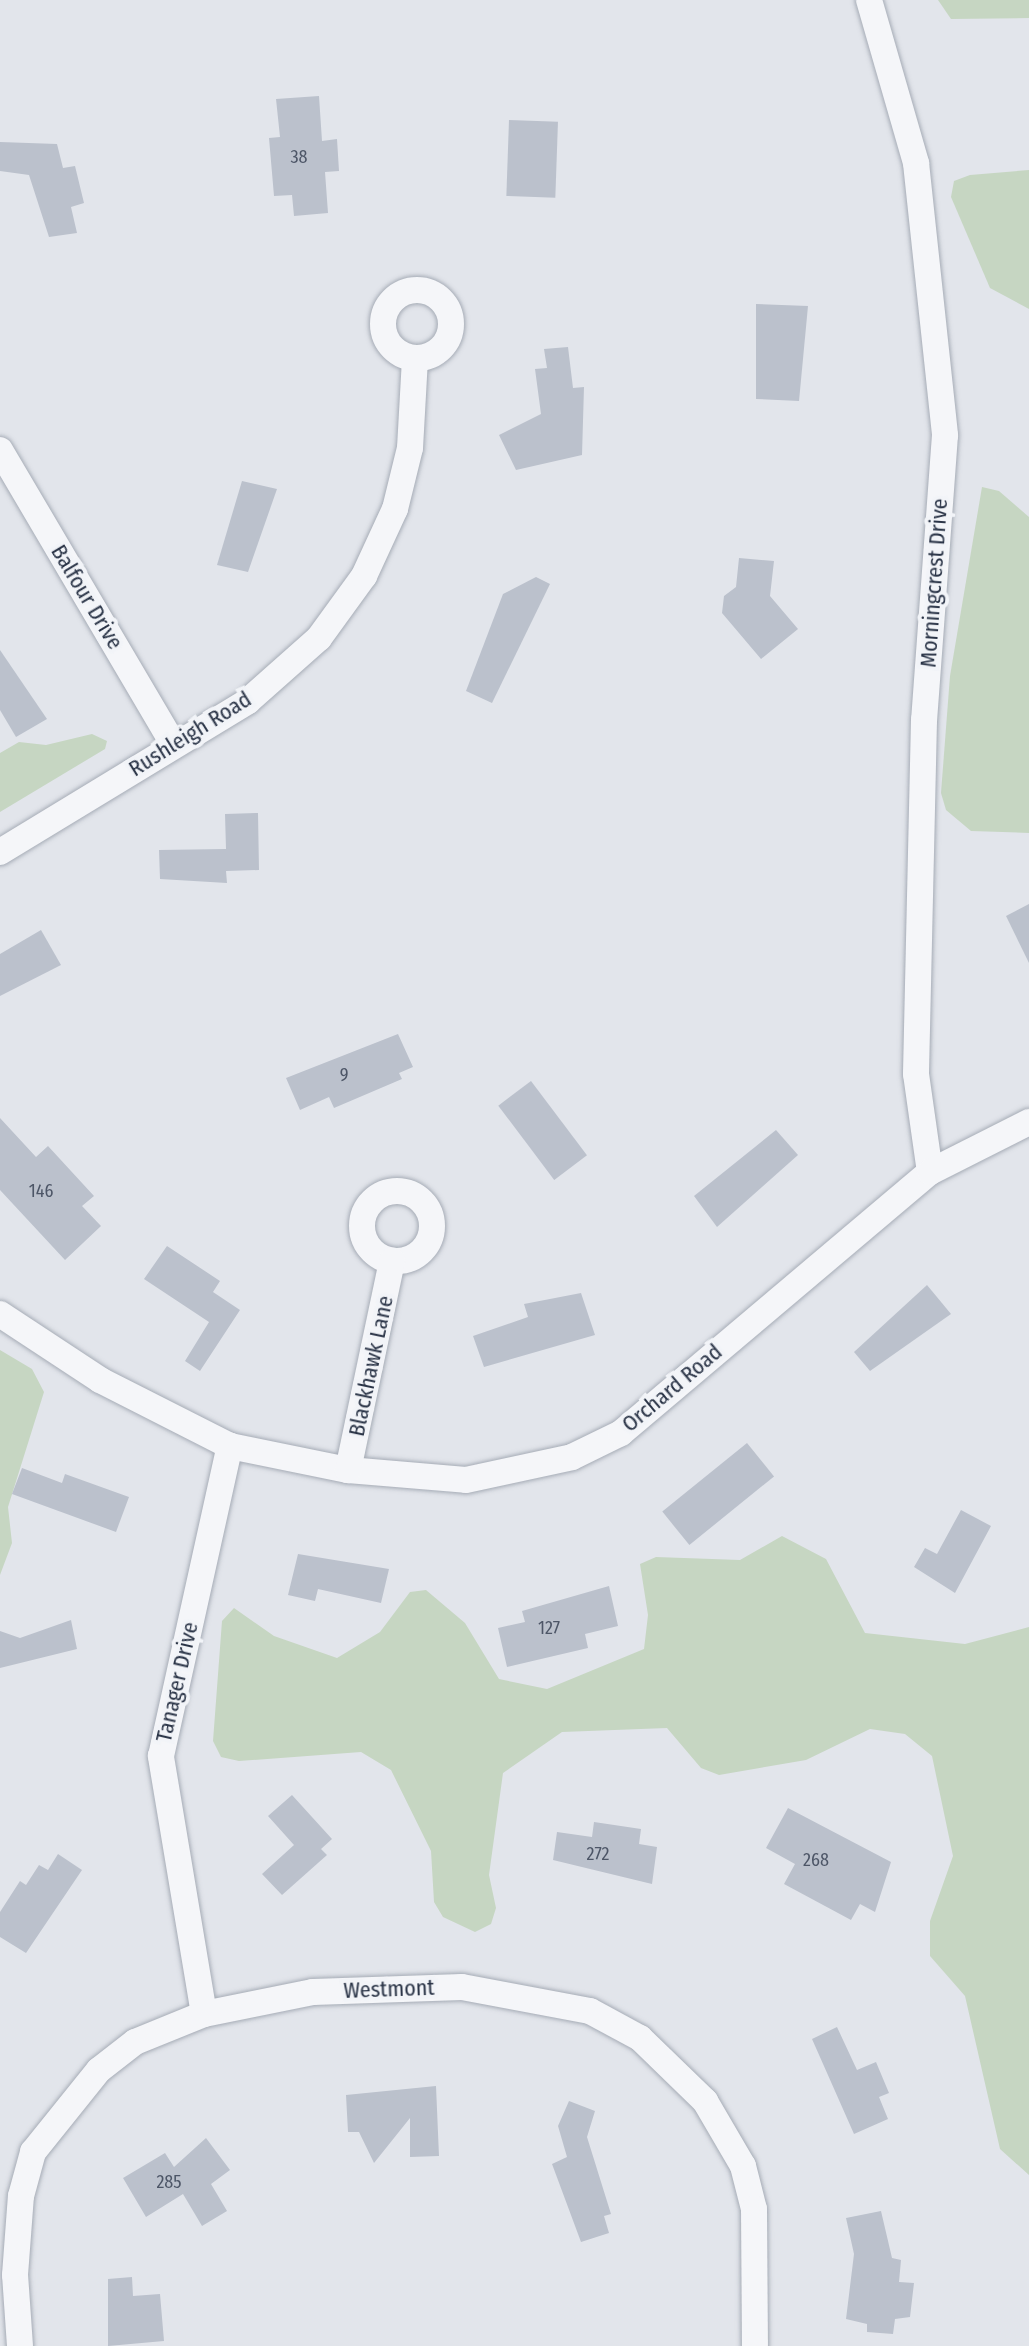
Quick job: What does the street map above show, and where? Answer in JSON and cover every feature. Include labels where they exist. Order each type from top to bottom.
[{"type":"street","name":"Morningcrest Drive","points":[[869,0],[916,163],[945,435],[924,720],[916,1058],[930,1172]]},
{"type":"street","name":"Rushleigh Road","points":[[0,852],[248,701],[319,638],[364,576],[395,509],[410,448],[415,359]]},
{"type":"street","name":"Balfour Drive","points":[[0,450],[174,745]]},
{"type":"street","name":"Orchard Road","points":[[0,1314],[100,1380],[230,1446],[348,1470],[466,1480],[572,1457],[621,1433],[930,1172],[1029,1122]]},
{"type":"street","name":"Blackhawk Lane","points":[[348,1470],[392,1261]]},
{"type":"street","name":"Tanager Drive","points":[[204,2014],[161,1756],[230,1446]]},
{"type":"street","name":"Westmont","points":[[20,2346],[15,2275],[21,2196],[33,2152],[99,2070],[135,2042],[204,2014],[313,1992],[462,1987],[590,2011],[640,2038],[705,2101],[743,2166],[754,2209],[755,2346]]},
{"type":"green space","points":[[938,0],[1029,0],[1029,18],[951,19]]},
{"type":"green space","points":[[1029,170],[1029,309],[990,288],[951,197],[954,181],[970,175]]},
{"type":"green space","points":[[982,487],[999,491],[1029,517],[1029,833],[971,831],[946,810],[941,793],[950,676]]},
{"type":"green space","points":[[92,734],[107,741],[105,749],[0,812],[0,753],[19,742],[46,745]]},
{"type":"green space","points":[[0,1350],[32,1369],[44,1392],[8,1507],[12,1543],[0,1575]]},
{"type":"green space","points":[[782,1536],[826,1559],[865,1633],[965,1644],[1029,1627],[1029,2175],[1000,2149],[965,1996],[930,1956],[930,1921],[953,1856],[932,1756],[905,1734],[870,1729],[806,1760],[719,1775],[701,1768],[667,1728],[562,1732],[503,1773],[489,1875],[496,1908],[491,1924],[475,1932],[443,1917],[434,1902],[431,1851],[391,1770],[361,1752],[239,1761],[221,1757],[213,1741],[222,1621],[234,1608],[274,1636],[337,1658],[380,1632],[410,1592],[426,1590],[465,1623],[499,1679],[547,1689],[644,1649],[648,1615],[640,1564],[656,1557],[740,1560]]},
{"type":"building","points":[[319,96],[322,141],[337,139],[339,171],[325,172],[328,213],[294,216],[292,195],[274,196],[269,138],[280,137],[276,99]]},
{"type":"building","points":[[509,120],[558,122],[555,198],[506,196]]},
{"type":"building","points":[[0,142],[57,144],[63,168],[75,166],[84,203],[71,207],[77,233],[49,237],[29,175],[0,171]]},
{"type":"building","points":[[756,304],[808,306],[799,401],[756,399]]},
{"type":"building","points":[[568,347],[573,388],[584,387],[582,455],[516,470],[499,435],[541,414],[535,369],[547,368],[544,349]]},
{"type":"building","points":[[242,481],[277,489],[248,572],[217,565]]},
{"type":"building","points":[[739,558],[774,561],[770,596],[798,629],[761,659],[722,613],[724,596],[736,587]]},
{"type":"building","points":[[536,577],[550,584],[492,703],[466,691],[503,594]]},
{"type":"building","points":[[0,650],[47,719],[16,737],[0,710]]},
{"type":"building","points":[[258,813],[259,870],[226,871],[227,883],[160,879],[159,850],[226,849],[225,814]]},
{"type":"building","points":[[1029,904],[1029,963],[1006,916]]},
{"type":"building","points":[[41,930],[61,965],[0,996],[0,954]]},
{"type":"building","points":[[398,1034],[413,1067],[399,1073],[402,1079],[334,1108],[329,1097],[300,1110],[286,1078]]},
{"type":"building","points":[[531,1081],[587,1155],[554,1180],[498,1106]]},
{"type":"building","points":[[0,1118],[36,1157],[48,1146],[94,1196],[82,1206],[101,1226],[65,1260],[0,1190]]},
{"type":"building","points":[[776,1130],[798,1155],[717,1227],[694,1196]]},
{"type":"building","points":[[167,1246],[220,1281],[213,1292],[240,1310],[200,1371],[185,1361],[209,1322],[144,1279]]},
{"type":"building","points":[[927,1285],[951,1314],[870,1371],[854,1352]]},
{"type":"building","points":[[581,1293],[595,1335],[484,1367],[473,1336],[528,1317],[524,1304]]},
{"type":"building","points":[[747,1443],[774,1476],[689,1545],[662,1512]]},
{"type":"building","points":[[22,1468],[62,1483],[65,1474],[129,1497],[116,1532],[12,1494]]},
{"type":"building","points":[[961,1510],[991,1526],[955,1593],[914,1567],[925,1548],[937,1554]]},
{"type":"building","points":[[298,1554],[389,1569],[381,1603],[318,1589],[315,1601],[288,1595]]},
{"type":"building","points":[[609,1586],[618,1626],[585,1634],[588,1648],[507,1667],[498,1628],[525,1622],[522,1611]]},
{"type":"building","points":[[71,1620],[77,1649],[0,1668],[0,1631],[20,1638]]},
{"type":"building","points":[[292,1795],[332,1839],[321,1849],[327,1855],[282,1895],[262,1874],[294,1845],[268,1816]]},
{"type":"building","points":[[788,1808],[891,1862],[875,1912],[860,1904],[851,1920],[784,1884],[795,1864],[766,1848]]},
{"type":"building","points":[[594,1822],[641,1829],[639,1844],[657,1847],[652,1884],[553,1860],[557,1832],[592,1837]]},
{"type":"building","points":[[58,1854],[82,1870],[26,1953],[0,1937],[0,1912],[20,1881],[26,1885],[39,1865],[48,1870]]},
{"type":"building","points":[[837,2027],[857,2070],[876,2062],[889,2093],[879,2097],[888,2119],[854,2134],[812,2039]]},
{"type":"building","points":[[436,2086],[439,2156],[410,2157],[410,2118],[374,2163],[359,2132],[348,2132],[346,2095]]},
{"type":"building","points":[[569,2101],[595,2111],[587,2137],[611,2214],[604,2216],[609,2233],[581,2242],[552,2164],[567,2157],[558,2126]]},
{"type":"building","points":[[206,2138],[230,2170],[211,2184],[227,2211],[202,2226],[183,2194],[146,2217],[123,2178],[165,2153],[174,2167]]},
{"type":"building","points":[[881,2211],[892,2258],[901,2260],[899,2282],[914,2283],[910,2317],[895,2319],[893,2334],[867,2332],[867,2324],[846,2319],[854,2254],[846,2218]]},
{"type":"building","points":[[132,2277],[133,2296],[160,2294],[164,2341],[108,2346],[108,2279]]}]
